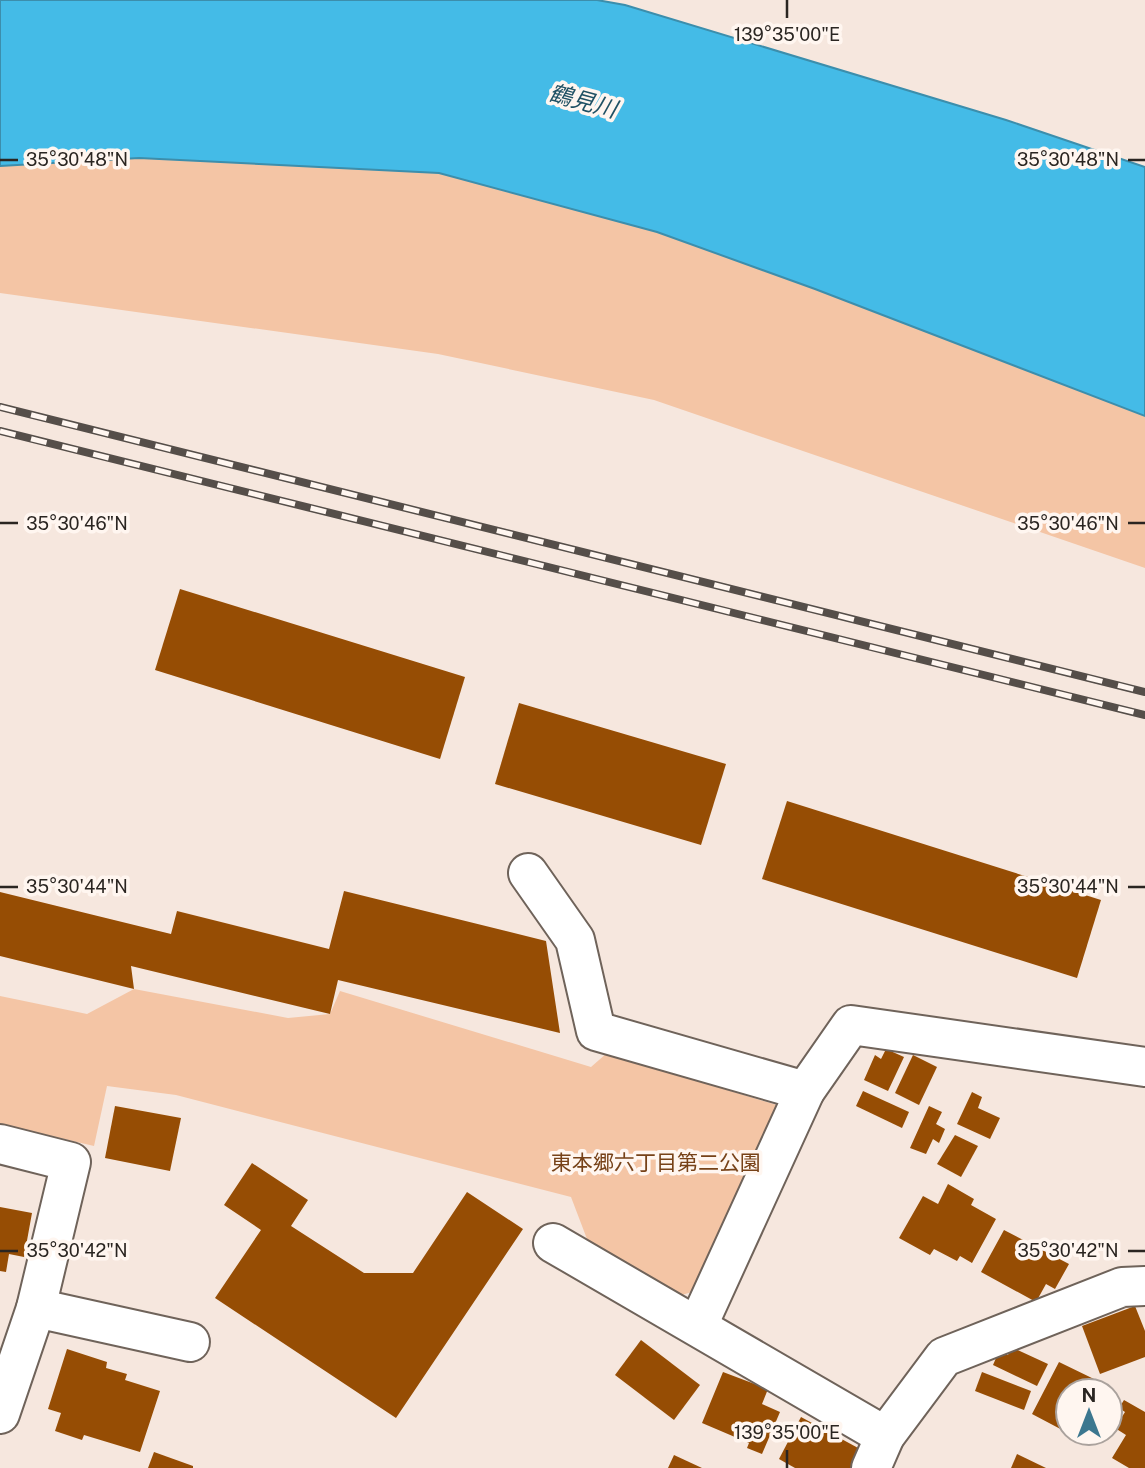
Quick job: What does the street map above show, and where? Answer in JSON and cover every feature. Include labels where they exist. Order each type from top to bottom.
[{"type":"street","points":[[528,873],[575,940],[596,1031],[805,1091]]},
{"type":"street","points":[[698,1325],[805,1091],[851,1025],[1145,1067]]},
{"type":"street","points":[[0,1144],[71,1162],[36,1308],[0,1413]]},
{"type":"street","points":[[553,1243],[698,1325],[878,1452],[944,1357],[1122,1287],[1145,1286]]},
{"type":"street","points":[[36,1308],[190,1342]]},
{"type":"green space","points":[[139,158],[439,173],[657,232],[815,289],[1145,416],[1145,568],[654,400],[438,354],[0,293],[0,166]]},
{"type":"green space","name":"東本郷六丁目第二公園","points":[[134,989],[288,1018],[330,1014],[340,991],[591,1067],[607,1053],[783,1107],[695,1291],[682,1295],[595,1260],[571,1197],[176,1095],[107,1086],[94,1146],[0,1124],[0,996],[87,1014]]},
{"type":"water","name":"鶴見川","points":[[0,0],[597,0],[625,5],[1006,120],[1145,167],[1145,416],[815,289],[657,232],[439,173],[139,158],[0,166]]},
{"type":"building","points":[[180,589],[465,677],[440,759],[155,670]]},
{"type":"building","points":[[519,703],[726,764],[701,845],[495,784]]},
{"type":"building","points":[[787,801],[1101,900],[1077,978],[762,879]]},
{"type":"building","points":[[344,891],[546,941],[560,1033],[338,980],[330,1014],[131,966],[134,989],[0,956],[0,892],[171,934],[177,911],[329,949]]},
{"type":"building","points":[[886,1049],[904,1057],[888,1091],[864,1080],[875,1055],[881,1059]]},
{"type":"building","points":[[913,1055],[937,1067],[919,1105],[895,1093]]},
{"type":"building","points":[[863,1091],[909,1112],[902,1128],[856,1106]]},
{"type":"building","points":[[972,1092],[982,1097],[978,1108],[1000,1118],[990,1139],[957,1124]]},
{"type":"building","points":[[115,1106],[181,1118],[170,1171],[105,1158]]},
{"type":"building","points":[[929,1106],[942,1112],[936,1124],[945,1129],[939,1143],[933,1139],[926,1154],[910,1148]]},
{"type":"building","points":[[955,1135],[978,1146],[961,1177],[937,1164]]},
{"type":"building","points":[[252,1163],[308,1200],[291,1226],[364,1273],[413,1273],[467,1192],[523,1229],[396,1418],[215,1298],[261,1230],[224,1205]]},
{"type":"building","points":[[948,1184],[974,1199],[971,1205],[996,1219],[972,1263],[960,1256],[957,1261],[934,1249],[930,1255],[899,1238],[923,1196],[938,1204]]},
{"type":"building","points":[[0,1207],[32,1213],[24,1257],[9,1254],[6,1272],[0,1271]]},
{"type":"building","points":[[1004,1230],[1069,1264],[1055,1289],[1046,1284],[1036,1302],[981,1272]]},
{"type":"building","points":[[1135,1306],[1145,1331],[1145,1357],[1100,1374],[1082,1326]]},
{"type":"building","points":[[641,1340],[700,1385],[674,1420],[615,1375]]},
{"type":"building","points":[[1011,1347],[1048,1364],[1037,1386],[993,1365],[999,1351],[1008,1355]]},
{"type":"building","points":[[67,1349],[107,1362],[106,1368],[127,1374],[125,1380],[160,1391],[140,1452],[84,1435],[82,1440],[55,1431],[61,1413],[48,1409]]},
{"type":"building","points":[[1059,1362],[1090,1377],[1054,1377],[1054,1426],[1032,1414]]},
{"type":"building","points":[[723,1372],[768,1389],[762,1404],[780,1412],[762,1454],[747,1448],[749,1443],[702,1423]]},
{"type":"building","points":[[982,1372],[1031,1391],[1024,1410],[975,1391]]},
{"type":"building","points":[[1124,1400],[1145,1412],[1145,1468],[1129,1468],[1112,1458],[1119,1447],[1124,1447]]},
{"type":"building","points":[[801,1417],[871,1455],[864,1468],[795,1468],[779,1459]]},
{"type":"building","points":[[154,1452],[193,1466],[193,1468],[148,1468]]},
{"type":"building","points":[[1017,1454],[1046,1468],[1011,1468]]},
{"type":"building","points":[[674,1455],[702,1468],[668,1468]]},
{"type":"railway","points":[[0,407],[1145,692]]},
{"type":"railway","points":[[0,431],[1145,715]]}]
